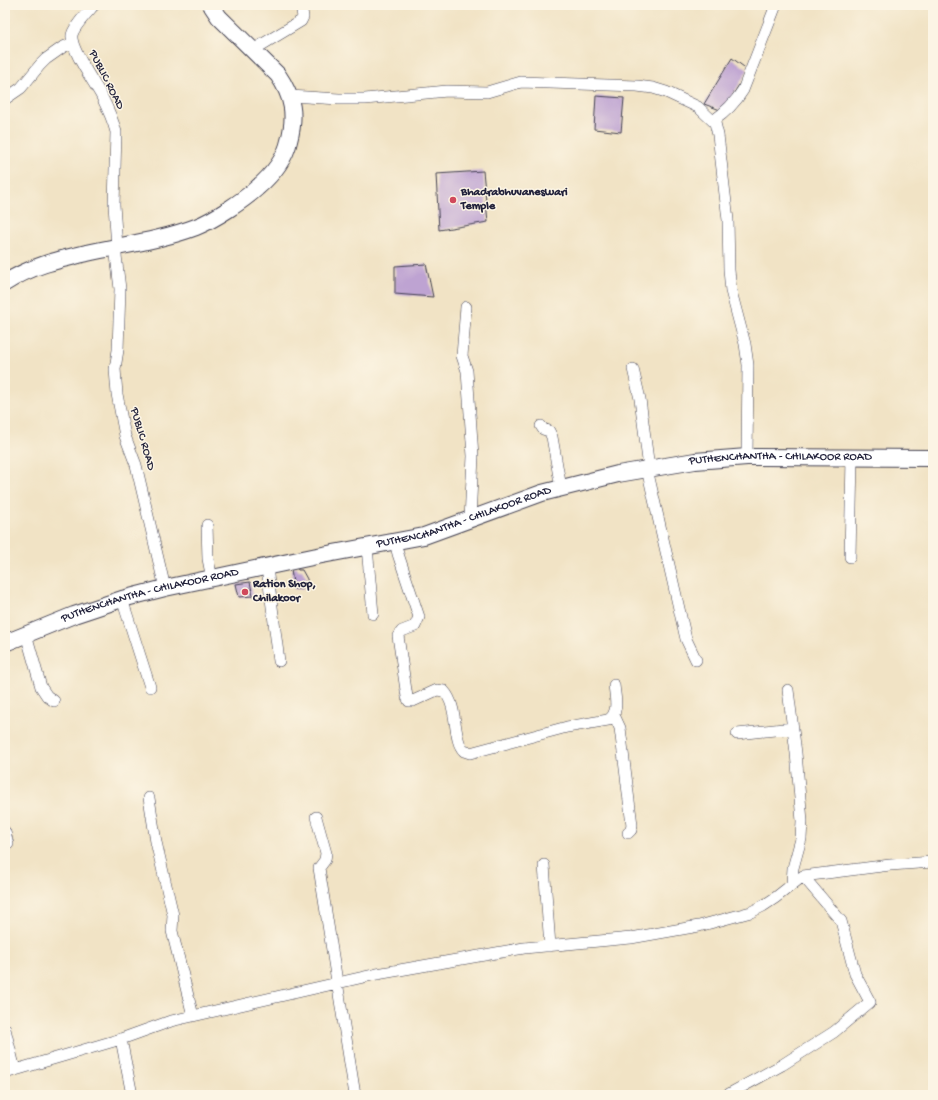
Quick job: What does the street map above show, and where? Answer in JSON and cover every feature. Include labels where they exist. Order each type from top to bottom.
[{"type":"main road","points":[[5,283],[30,268],[50,262],[156,239],[197,227],[224,212],[250,194],[268,178],[285,155],[288,146],[293,122],[290,96],[278,75],[219,17],[211,5]]},
{"type":"main road","name":"PUTHENCHANTHA - CHILAKOOR ROAD","points":[[5,643],[74,615],[122,599],[165,588],[424,536],[542,493],[648,469],[695,461],[747,457],[933,458]]},
{"type":"street","name":"PUBLIC ROAD","points":[[94,5],[72,34],[82,65],[101,96],[114,124],[116,132],[114,205],[120,289],[118,350],[115,369],[117,394],[125,436],[136,465],[165,588]]},
{"type":"street","points":[[253,50],[301,21],[303,17],[301,5]]},
{"type":"street","points":[[713,121],[726,112],[737,100],[743,90],[776,5]]},
{"type":"street","points":[[5,99],[21,88],[46,60],[63,47],[74,43]]},
{"type":"street","points":[[290,96],[365,99],[447,90],[487,92],[521,82],[637,86],[653,88],[698,107],[715,123],[718,134],[728,220],[731,291],[745,344],[748,365],[747,457]]},
{"type":"street","points":[[466,307],[462,356],[467,371],[474,456],[470,520]]},
{"type":"street","points":[[633,369],[640,399],[648,469],[686,639],[696,660]]},
{"type":"street","points":[[541,426],[548,431],[552,437],[561,488]]},
{"type":"street","points":[[850,557],[852,458]]},
{"type":"street","points":[[207,525],[208,559],[212,579]]},
{"type":"street","points":[[395,542],[419,617],[415,626],[402,631],[398,636],[407,698],[409,701],[413,702],[438,690],[444,691],[451,703],[458,742],[464,751],[470,752],[567,728],[607,720],[614,715]]},
{"type":"street","points":[[367,547],[374,614]]},
{"type":"street","points":[[267,568],[278,661]]},
{"type":"street","points":[[122,599],[150,687]]},
{"type":"street","points":[[26,634],[41,687],[47,696],[54,701]]},
{"type":"street","points":[[614,685],[614,715],[620,728],[632,825],[631,830],[628,832]]},
{"type":"street","points":[[788,690],[799,780],[802,820],[801,839],[793,868],[792,883]]},
{"type":"street","points":[[737,734],[793,728]]},
{"type":"street","points":[[149,798],[156,842],[173,915],[172,931],[193,1016]]},
{"type":"street","points":[[316,817],[326,853],[325,860],[319,868],[355,1095]]},
{"type":"street","points":[[5,832],[8,844]]},
{"type":"street","points":[[5,1029],[10,1071],[121,1039],[172,1021],[377,974],[524,948],[631,938],[699,926],[750,912],[763,906],[776,898],[792,883],[803,876],[890,865],[933,862]]},
{"type":"street","points":[[544,865],[550,946]]},
{"type":"street","points":[[727,1095],[782,1065],[834,1032],[870,1002],[855,974],[841,921],[803,876]]},
{"type":"street","points":[[121,1039],[132,1095]]},
{"type":"building","points":[[732,58],[748,70],[723,111],[704,104]]},
{"type":"building","points":[[596,96],[624,98],[621,132],[594,129]]},
{"type":"building","points":[[483,171],[488,222],[439,230],[436,174]]},
{"type":"building","points":[[426,264],[433,297],[395,294],[395,266]]},
{"type":"building","points":[[296,567],[298,570],[302,570],[307,579],[308,586],[304,586],[303,589],[294,589],[291,570]]},
{"type":"building","name":"Ration Shop, Chilakoor","points":[[250,582],[253,596],[239,597],[236,584]]},
{"type":"place","name":"Bhadrabhuvaneswari Temple","points":[[453,200]]},
{"type":"place","name":"Ration Shop, Chilakoor","points":[[245,592]]}]
